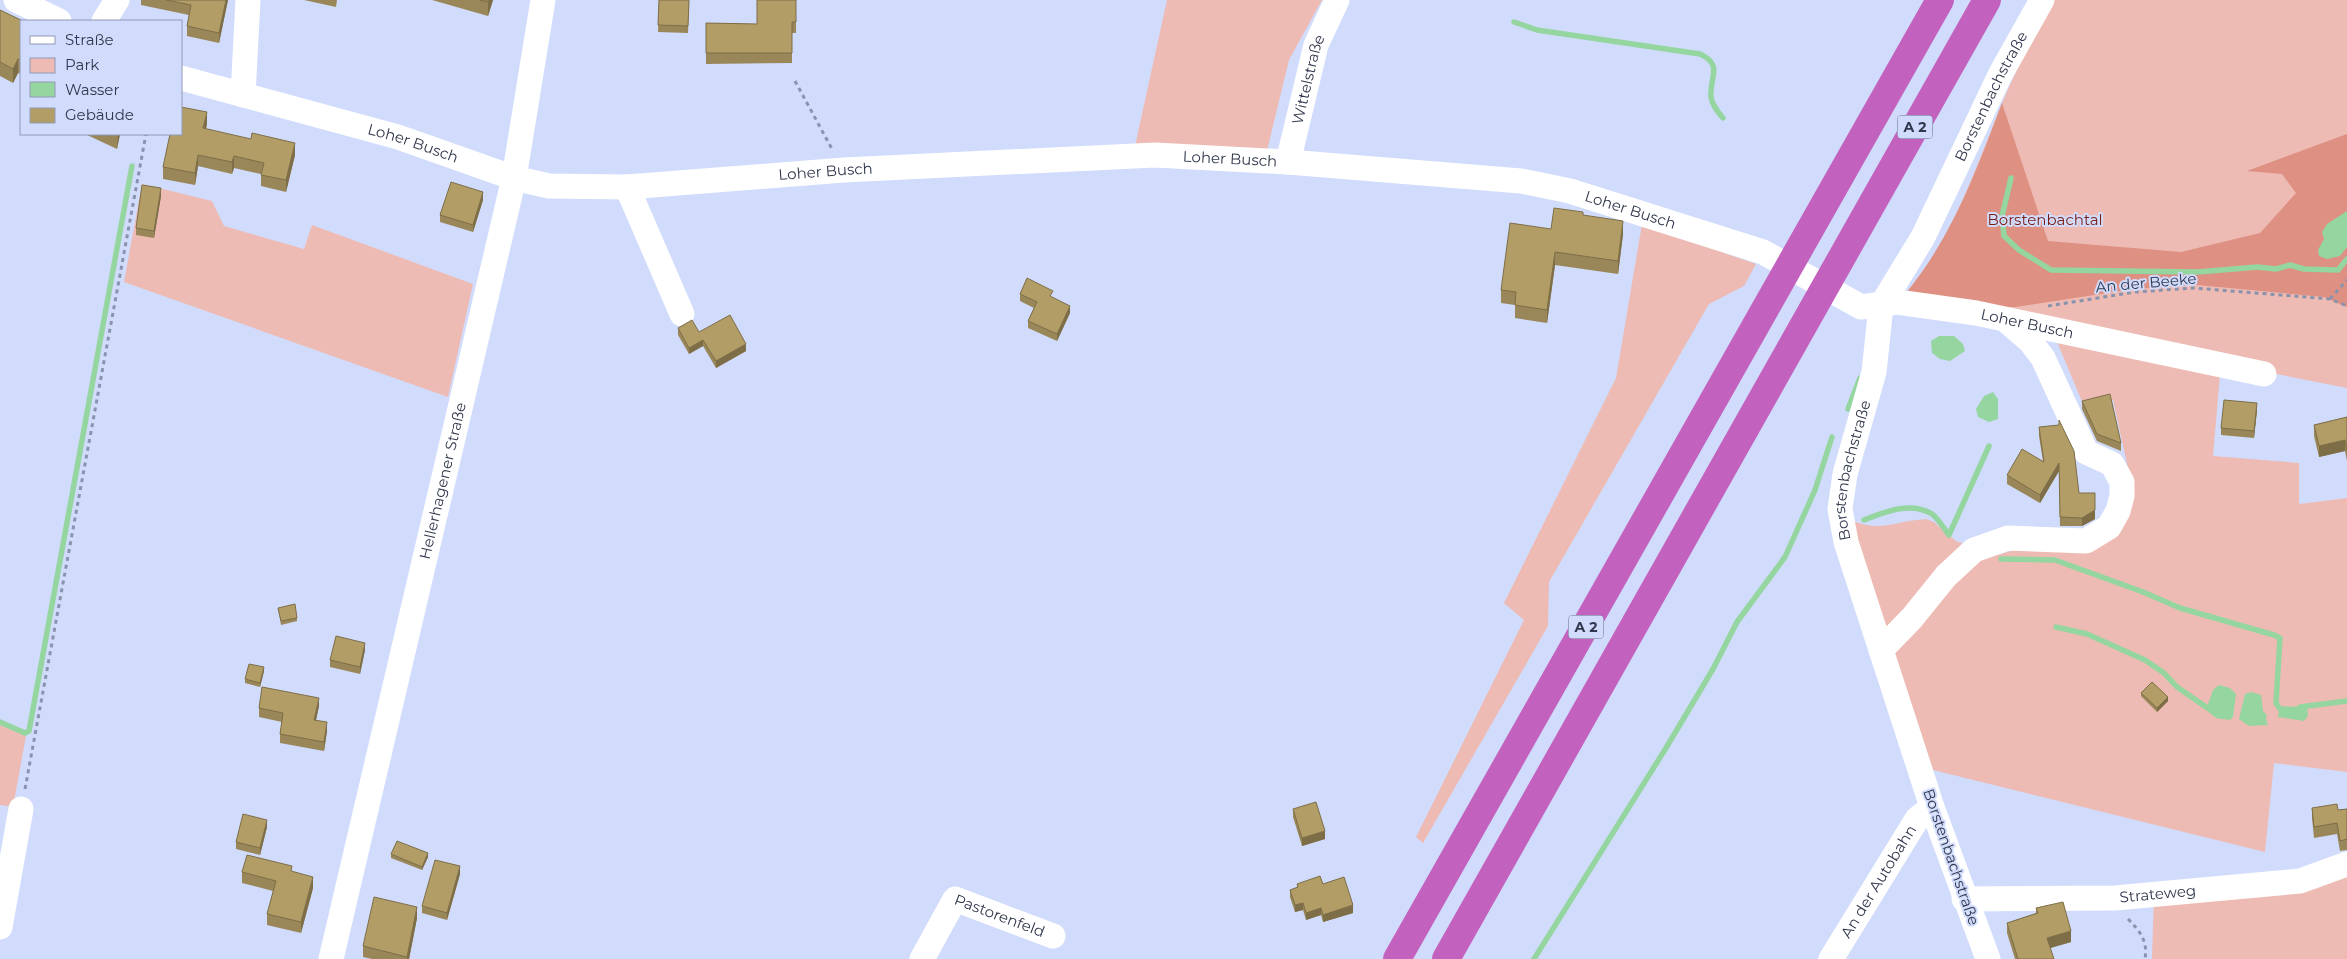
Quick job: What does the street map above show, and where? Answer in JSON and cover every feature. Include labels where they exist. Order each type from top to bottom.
[{"type":"highway","name":"A 2","points":[[1398,959],[1940,0]]},
{"type":"highway","name":"A 2","points":[[1446,959],[1987,0]]},
{"type":"street","points":[[16,0],[57,20]]},
{"type":"street","points":[[105,20],[117,0]]},
{"type":"street","points":[[243,95],[248,0]]},
{"type":"street","name":"Hellerhagener Straße","points":[[331,959],[514,178],[543,0]]},
{"type":"street","name":"Wittelstraße","points":[[1288,162],[1316,46],[1338,0]]},
{"type":"street","name":"Borstenbachstraße","points":[[1988,959],[1964,899],[1932,808],[1846,542],[1840,509],[1846,474],[1874,372],[1881,306],[1923,237],[2001,73],[2042,0]]},
{"type":"street","name":"Loher Busch","points":[[182,78],[398,137],[514,178],[549,186],[627,187],[844,170],[1156,155],[1288,162],[1520,181],[1570,191],[1762,252],[1861,307],[1881,306],[1897,302],[2005,319],[2264,374]]},
{"type":"street","points":[[627,187],[682,314]]},
{"type":"street","points":[[1881,650],[1912,618],[1946,576],[1974,550],[2008,538],[2086,541],[2109,527],[2118,511],[2122,496],[2122,482],[2112,464],[2086,452],[2043,358],[2030,341],[2005,319]]},
{"type":"street","name":"An der Autobahn","points":[[1831,959],[1917,819],[1932,808]]},
{"type":"street","points":[[0,927],[5,870],[21,809]]},
{"type":"street","name":"Strateweg","points":[[1964,899],[2115,898],[2300,881],[2347,864]]},
{"type":"street","name":"Pastorenfeld","points":[[922,959],[956,899],[1054,936]]},
{"type":"path","points":[[795,81],[844,170]]},
{"type":"path","points":[[21,809],[146,135]]},
{"type":"path","points":[[2330,299],[2347,280]]},
{"type":"path","name":"An der Beeke","points":[[2044,306],[2135,292],[2194,288],[2330,299],[2347,306]]},
{"type":"path","points":[[2115,898],[2124,915],[2140,931],[2147,948],[2145,959]]},
{"type":"green space","points":[[1167,0],[1322,0],[1289,60],[1267,151],[1135,146]]},
{"type":"green space","points":[[2054,0],[2347,0],[2347,388],[2221,363],[2213,456],[2299,463],[2299,504],[2347,498],[2347,772],[2274,763],[2265,852],[1933,770],[1844,517],[1867,525],[1877,526],[1926,519],[1934,522],[1956,541],[1996,555],[2019,549],[2096,547],[2129,473],[2113,400],[2083,404],[2050,325],[1906,293],[1923,272],[1950,226],[1962,202],[2014,76]]},
{"type":"green space","points":[[142,184],[212,201],[224,226],[304,249],[312,225],[473,284],[448,397],[124,282]]},
{"type":"green space","points":[[1642,224],[1756,264],[1744,286],[1709,304],[1549,582],[1548,626],[1423,843],[1416,837],[1524,620],[1504,603],[1616,378]]},
{"type":"green space","points":[[0,725],[26,736],[13,807],[0,805]]},
{"type":"green space","points":[[2347,871],[2347,959],[2152,959],[2154,891]]},
{"type":"shaded area","name":"Borstenbachtal","points":[[2002,103],[2048,241],[2181,252],[2260,233],[2296,193],[2282,174],[2247,171],[2347,134],[2347,307],[2324,297],[2197,285],[2134,289],[2015,307],[1968,307],[1906,293],[1922,272],[1950,226],[1973,178]]},
{"type":"water","points":[[2347,211],[2347,247],[2340,256],[2327,259],[2319,256],[2318,250],[2324,239],[2322,232],[2327,224]]},
{"type":"water","points":[[1939,336],[1954,336],[1963,344],[1965,351],[1950,361],[1940,359],[1932,353],[1931,341]]},
{"type":"water","points":[[1993,392],[1998,399],[1998,419],[1989,422],[1978,417],[1976,409],[1984,396]]},
{"type":"water","points":[[2219,685],[2230,688],[2236,694],[2233,717],[2230,720],[2216,718],[2206,710],[2213,690]]},
{"type":"water","points":[[2251,692],[2261,695],[2263,711],[2267,715],[2268,725],[2249,726],[2239,719],[2245,694]]},
{"type":"water","points":[[2307,706],[2308,716],[2304,721],[2278,717],[2282,707]]},
{"type":"building","points":[[166,0],[226,0],[219,33],[187,26],[191,5]]},
{"type":"building","points":[[659,0],[689,0],[688,26],[658,25]]},
{"type":"building","points":[[757,0],[796,0],[796,22],[792,22],[792,53],[706,53],[706,23],[757,24]]},
{"type":"building","points":[[0,10],[21,20],[20,60],[18,59],[13,69],[0,62]]},
{"type":"building","points":[[182,107],[207,112],[203,128],[251,139],[252,133],[295,143],[286,180],[261,175],[264,163],[234,156],[232,162],[198,155],[195,173],[163,167],[170,135],[182,135]]},
{"type":"building","points":[[451,182],[483,192],[473,225],[440,215]]},
{"type":"building","points":[[142,185],[161,188],[154,231],[136,228]]},
{"type":"building","points":[[1554,208],[1583,212],[1583,215],[1623,221],[1618,261],[1555,252],[1547,310],[1515,305],[1516,292],[1501,290],[1510,223],[1551,229]]},
{"type":"building","points":[[1027,278],[1053,291],[1050,296],[1070,306],[1057,334],[1028,321],[1037,302],[1020,294]]},
{"type":"building","points":[[730,315],[746,344],[716,361],[703,340],[689,348],[678,328],[692,320],[699,332]]},
{"type":"building","points":[[2110,394],[2121,443],[2097,434],[2082,401]]},
{"type":"building","points":[[2224,400],[2257,403],[2254,431],[2221,428]]},
{"type":"building","points":[[2347,417],[2347,450],[2345,440],[2319,446],[2314,425]]},
{"type":"building","points":[[2059,420],[2074,451],[2079,493],[2095,493],[2095,510],[2082,518],[2060,517],[2059,463],[2040,495],[2007,475],[2022,449],[2044,462],[2039,427],[2059,425]]},
{"type":"building","points":[[295,604],[297,618],[281,621],[278,608]]},
{"type":"building","points":[[336,636],[365,643],[360,667],[330,660]]},
{"type":"building","points":[[249,664],[264,667],[260,683],[245,679]]},
{"type":"building","points":[[2152,682],[2168,697],[2157,708],[2141,693]]},
{"type":"building","points":[[262,687],[319,698],[314,720],[327,722],[324,742],[280,734],[283,713],[259,708]]},
{"type":"building","points":[[1316,802],[1325,831],[1302,838],[1293,809]]},
{"type":"building","points":[[2337,804],[2338,810],[2347,809],[2347,839],[2340,841],[2337,823],[2314,827],[2312,808]]},
{"type":"building","points":[[243,814],[267,820],[260,848],[236,842]]},
{"type":"building","points":[[397,841],[428,853],[422,867],[391,854]]},
{"type":"building","points":[[247,855],[292,866],[291,871],[313,877],[301,922],[267,914],[276,881],[242,872]]},
{"type":"building","points":[[435,860],[460,866],[447,913],[422,906]]},
{"type":"building","points":[[1320,876],[1323,884],[1344,877],[1353,905],[1323,915],[1321,908],[1306,913],[1303,903],[1295,905],[1290,890],[1298,887],[1297,884]]},
{"type":"building","points":[[374,897],[417,907],[407,957],[363,946]]},
{"type":"building","points":[[2063,902],[2071,931],[2047,938],[2054,959],[2018,959],[2007,923],[2038,913],[2036,908]]},
{"type":"waterway","points":[[1514,22],[1537,30],[1700,54],[1707,58],[1714,67],[1711,97],[1714,106],[1723,118]]},
{"type":"waterway","points":[[0,722],[25,733],[29,731],[132,166]]},
{"type":"waterway","points":[[2011,178],[2002,216],[2004,236],[2019,250],[2051,270],[2198,272],[2257,267],[2276,269],[2290,265],[2304,269],[2338,270],[2347,259]]},
{"type":"waterway","points":[[1848,409],[1860,378]]},
{"type":"waterway","points":[[1534,959],[1666,748],[1713,669],[1737,622],[1785,557],[1815,490],[1832,437]]},
{"type":"waterway","points":[[1864,520],[1898,509],[1915,508],[1932,514],[1949,535],[1989,446]]},
{"type":"waterway","points":[[2001,559],[2055,560],[2143,592],[2180,608],[2280,638],[2276,703],[2280,709],[2286,709]]},
{"type":"waterway","points":[[2056,627],[2087,634],[2145,660],[2164,673],[2177,687],[2206,707]]},
{"type":"waterway","points":[[2300,707],[2347,701]]}]
